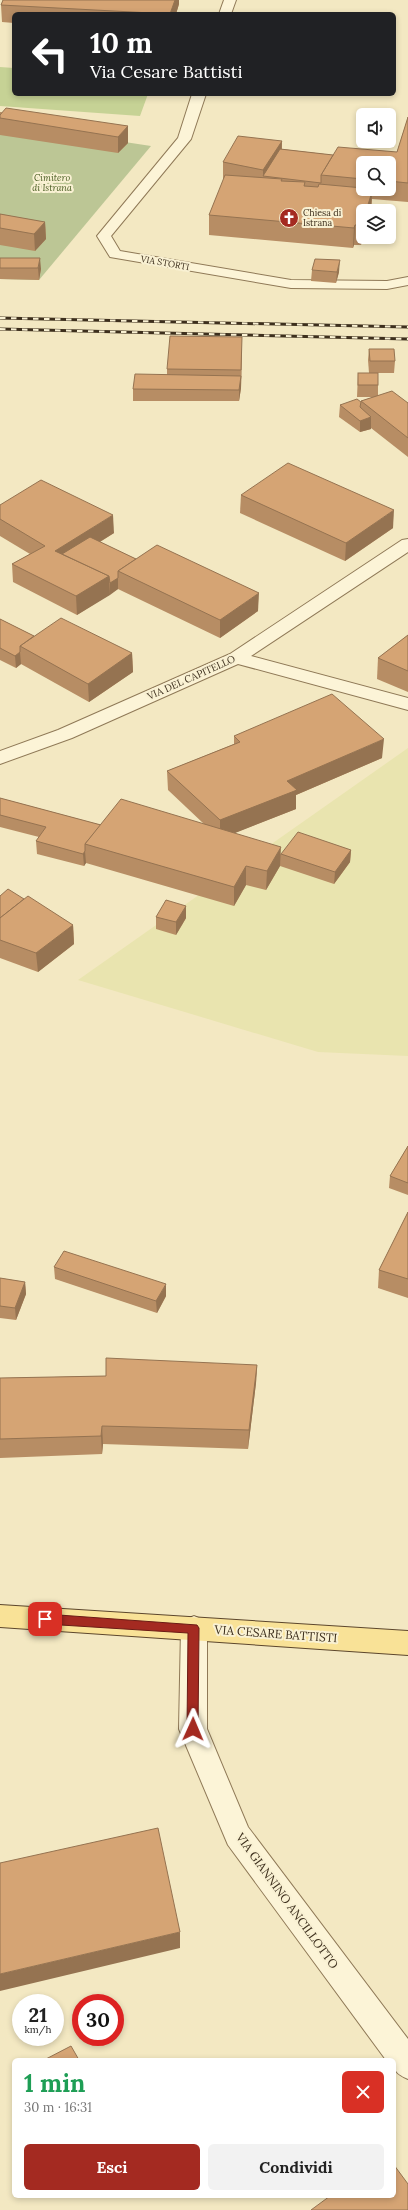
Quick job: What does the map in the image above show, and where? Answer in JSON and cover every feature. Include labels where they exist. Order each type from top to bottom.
[{"type":"main road","name":"VIA CESARE BATTISTI","points":[[0,1616],[408,1643]]},
{"type":"street","points":[[226,12],[230,0]]},
{"type":"street","name":"VIA STORTI","points":[[198,96],[184,140],[104,236],[115,254],[291,284],[387,286],[408,281]]},
{"type":"street","name":"VIA DEL CAPITELLO","points":[[5,751],[65,734],[236,658],[408,544]]},
{"type":"street","points":[[236,658],[408,704]]},
{"type":"street","name":"VIA GIANNINO ANCILLOTTO","points":[[194,1628],[193,1729],[238,1836],[408,2064]]},
{"type":"shaded area","points":[[408,748],[408,1056],[318,1052],[78,980]]},
{"type":"green space","points":[[0,67],[12,68],[12,96],[147,96],[140,116],[0,106]]},
{"type":"green space","name":"Cimitero di Istrana","points":[[0,123],[151,146],[39,280],[0,279]]},
{"type":"building","points":[[3,0],[175,0],[171,12],[132,12],[1,5]]},
{"type":"building","points":[[6,108],[128,126],[118,137],[0,118],[0,115]]},
{"type":"building","points":[[408,117],[408,183],[396,182],[396,156],[356,156],[356,178],[321,175],[338,147],[397,152]]},
{"type":"building","points":[[238,136],[282,141],[263,170],[223,162]]},
{"type":"building","points":[[280,149],[333,155],[321,175],[321,183],[263,176]]},
{"type":"building","points":[[225,175],[305,182],[304,186],[318,187],[319,184],[356,187],[356,196],[371,196],[368,204],[356,204],[356,225],[354,228],[209,215]]},
{"type":"building","points":[[0,214],[45,222],[34,234],[0,228]]},
{"type":"building","points":[[0,258],[40,258],[38,268],[0,268]]},
{"type":"building","points":[[315,259],[340,260],[337,272],[312,270]]},
{"type":"building","points":[[170,336],[242,337],[241,370],[167,369]]},
{"type":"building","points":[[369,349],[394,349],[395,361],[370,361]]},
{"type":"building","points":[[358,373],[378,373],[378,385],[358,385]]},
{"type":"building","points":[[135,374],[241,376],[239,390],[133,389]]},
{"type":"building","points":[[392,391],[408,403],[408,438],[361,401]]},
{"type":"building","points":[[357,399],[361,402],[360,407],[371,417],[360,421],[340,405]]},
{"type":"building","points":[[288,463],[394,510],[346,543],[241,495]]},
{"type":"building","points":[[41,480],[113,515],[55,551],[109,576],[76,596],[12,564],[45,546],[0,519],[0,505]]},
{"type":"building","points":[[90,537],[136,559],[118,571],[118,578],[110,583],[109,576],[62,554]]},
{"type":"building","points":[[157,545],[259,593],[220,620],[118,571]]},
{"type":"building","points":[[61,618],[132,653],[88,684],[20,646]]},
{"type":"building","points":[[0,619],[34,636],[20,646],[20,652],[15,656],[0,648]]},
{"type":"building","points":[[408,635],[408,671],[378,658]]},
{"type":"building","points":[[332,694],[384,739],[287,781],[297,790],[220,820],[167,771],[240,742],[234,736]]},
{"type":"building","points":[[0,798],[101,825],[85,844],[85,851],[83,854],[36,841],[46,827],[0,815]]},
{"type":"building","points":[[121,799],[281,847],[267,871],[246,866],[234,887],[85,844]]},
{"type":"building","points":[[298,832],[351,850],[335,872],[281,854]]},
{"type":"building","points":[[8,889],[24,899],[0,918],[0,896]]},
{"type":"building","points":[[28,896],[73,925],[36,953],[0,940],[0,918]]},
{"type":"building","points":[[166,900],[186,906],[176,922],[156,917]]},
{"type":"building","points":[[408,1146],[408,1183],[390,1176]]},
{"type":"building","points":[[408,1212],[408,1279],[379,1270]]},
{"type":"building","points":[[64,1251],[166,1284],[156,1301],[54,1267]]},
{"type":"building","points":[[0,1278],[25,1282],[15,1308],[0,1306]]},
{"type":"building","points":[[106,1358],[257,1365],[249,1430],[102,1426],[101,1436],[0,1439],[0,1378],[106,1376]]},
{"type":"building","points":[[158,1828],[180,1932],[0,1974],[0,1863]]},
{"type":"building","points":[[71,2046],[78,2058],[48,2058]]},
{"type":"building","points":[[396,2168],[408,2184],[408,2210],[311,2210],[327,2198],[396,2198]]},
{"type":"railway","points":[[0,318],[408,327]]},
{"type":"railway","points":[[0,329],[408,339]]},
{"type":"place","name":"Chiesa di Istrana","points":[[289,218]]},
{"type":"route","points":[[45,1619],[194,1628],[193,1729]]}]
